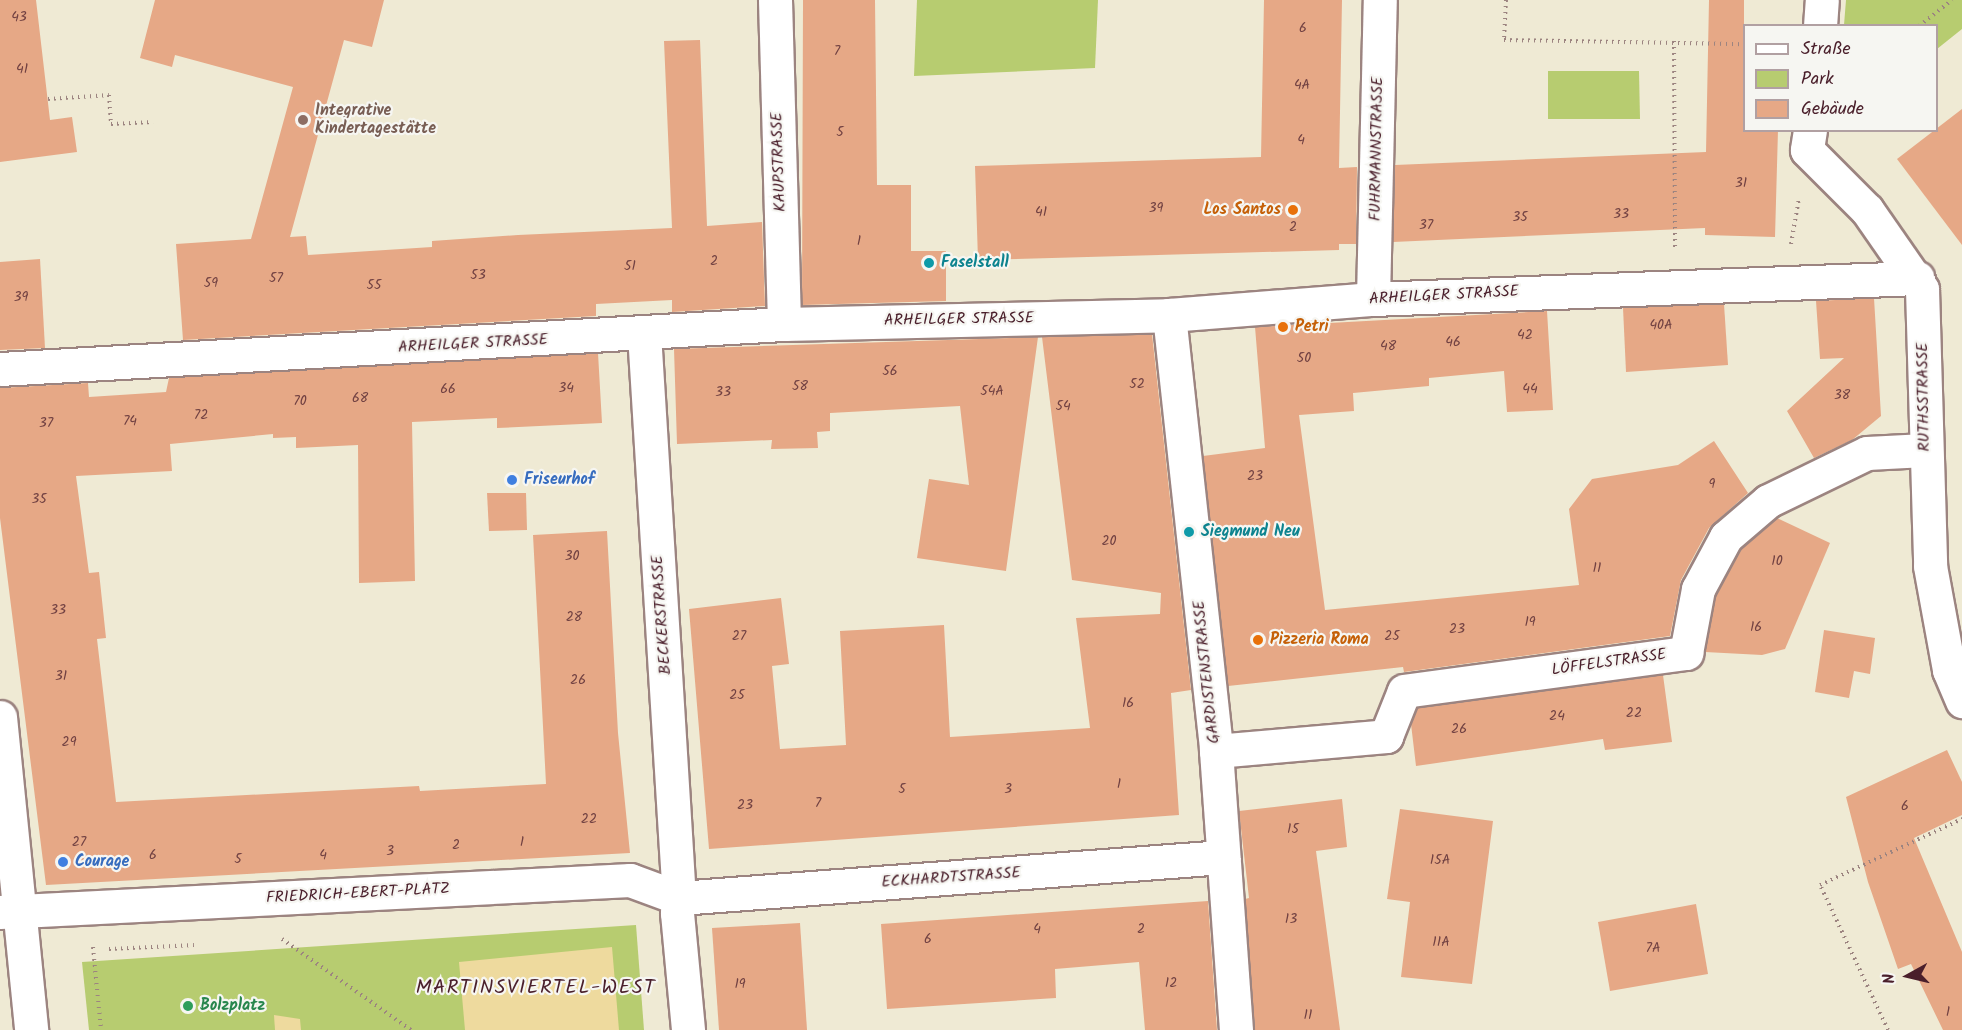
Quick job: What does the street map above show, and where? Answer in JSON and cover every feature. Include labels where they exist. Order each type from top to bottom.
[{"type":"street","name":"KAUPSTRASSE","points":[[775,0],[784,324]]},
{"type":"street","name":"FUHRMANNSTRASSE","points":[[1373,299],[1380,0]]},
{"type":"street","points":[[1820,24],[1822,0]]},
{"type":"street","name":"RUTHSSTRASSE","points":[[1809,140],[1867,210],[1918,278],[1922,289],[1925,450],[1936,610],[1949,670],[1962,701]]},
{"type":"street","name":"ARHEILGER STRASSE","points":[[0,369],[784,324],[1169,315],[1373,299],[1918,278]]},
{"type":"street","name":"GARDISTENSTRASSE","points":[[1169,315],[1216,751],[1236,1030]]},
{"type":"street","name":"BECKERSTRASSE","points":[[644,333],[680,898]]},
{"type":"street","name":"LÖFFELSTRASSE","points":[[1216,751],[1386,736],[1404,691],[1686,653],[1698,588],[1726,537],[1767,501],[1867,453],[1925,450]]},
{"type":"street","points":[[0,717],[10,912],[31,1030]]},
{"type":"street","name":"ECKHARDTSTRASSE","points":[[680,898],[1223,857]]},
{"type":"street","name":"FRIEDRICH-EBERT-PLATZ","points":[[10,912],[630,879],[680,898]]},
{"type":"street","points":[[680,898],[677,913],[688,1030]]},
{"type":"path","points":[[1506,0],[1504,40],[1674,41],[1743,44]]},
{"type":"path","points":[[1922,24],[1952,0]]},
{"type":"path","points":[[1674,41],[1676,286]]},
{"type":"path","points":[[48,99],[108,95],[111,124],[153,122]]},
{"type":"path","points":[[1785,282],[1809,140]]},
{"type":"path","points":[[1888,1030],[1820,885],[1962,819]]},
{"type":"path","points":[[274,940],[286,939],[411,1030]]},
{"type":"path","points":[[81,945],[116,949],[206,944]]},
{"type":"path","points":[[93,947],[101,1030]]},
{"type":"green space","points":[[917,0],[1098,0],[1095,68],[914,76]]},
{"type":"green space","points":[[1846,0],[1962,0],[1962,29],[1938,48],[1938,24],[1844,24]]},
{"type":"green space","points":[[1548,71],[1639,71],[1640,119],[1548,119]]},
{"type":"green space","points":[[636,925],[644,1030],[89,1030],[82,962]]},
{"type":"sand","points":[[612,947],[619,1030],[465,1030],[459,962]]},
{"type":"sand","points":[[274,1015],[300,1019],[301,1030],[275,1030]]},
{"type":"building","points":[[0,0],[36,0],[50,120],[72,117],[77,152],[0,162]]},
{"type":"building","points":[[155,0],[384,0],[372,47],[344,40],[290,237],[306,236],[308,255],[432,247],[432,241],[672,228],[664,41],[700,40],[707,226],[762,222],[765,306],[672,312],[672,300],[596,304],[596,316],[183,340],[176,244],[251,239],[293,87],[175,55],[172,67],[140,58]]},
{"type":"building","points":[[803,0],[875,0],[877,185],[911,185],[911,251],[946,251],[946,301],[802,305]]},
{"type":"building","points":[[1264,0],[1342,0],[1339,168],[1357,167],[1356,244],[1339,244],[1339,250],[978,260],[975,166],[1261,157]]},
{"type":"building","points":[[1709,0],[1744,0],[1743,132],[1778,132],[1775,237],[1705,235],[1705,228],[1393,242],[1395,165],[1706,152]]},
{"type":"building","points":[[1962,109],[1962,245],[1897,159],[1932,132],[1938,132],[1938,127]]},
{"type":"building","points":[[40,259],[45,348],[0,350],[0,262]]},
{"type":"building","points":[[1874,298],[1881,416],[1852,440],[1814,458],[1787,411],[1844,358],[1820,359],[1816,301]]},
{"type":"building","points":[[1724,304],[1728,365],[1626,372],[1623,308]]},
{"type":"building","points":[[1547,311],[1553,410],[1507,412],[1504,371],[1429,378],[1429,386],[1353,393],[1354,411],[1299,415],[1325,610],[1579,585],[1569,509],[1592,479],[1678,465],[1714,441],[1748,493],[1709,528],[1681,580],[1670,636],[1404,672],[1403,667],[1228,686],[1203,456],[1265,448],[1255,327]]},
{"type":"building","points":[[1152,334],[1191,690],[1171,693],[1179,815],[709,849],[689,609],[781,598],[789,664],[772,666],[780,749],[846,745],[840,631],[944,625],[950,737],[1090,728],[1076,618],[1160,614],[1161,593],[1072,580],[1042,337]]},
{"type":"building","points":[[1038,337],[1006,571],[917,558],[929,479],[969,485],[960,406],[830,413],[830,431],[817,432],[818,448],[771,449],[772,440],[677,444],[674,349]]},
{"type":"building","points":[[598,353],[602,423],[497,428],[497,418],[412,422],[415,581],[359,583],[358,445],[296,448],[296,437],[273,438],[273,434],[170,444],[172,471],[76,476],[89,573],[99,572],[106,638],[97,639],[116,802],[419,786],[420,791],[546,784],[533,535],[607,531],[618,733],[630,853],[46,885],[0,518],[0,388],[88,383],[89,397],[166,392],[169,378]]},
{"type":"building","points":[[487,493],[526,493],[527,530],[489,531]]},
{"type":"building","points":[[1777,518],[1830,543],[1785,649],[1762,655],[1705,652],[1716,595],[1741,549]]},
{"type":"building","points":[[1824,630],[1875,638],[1870,674],[1854,671],[1849,698],[1815,692]]},
{"type":"building","points":[[1663,675],[1672,742],[1605,750],[1603,739],[1416,766],[1411,724],[1417,708]]},
{"type":"building","points":[[1947,750],[1962,782],[1962,815],[1914,838],[1962,952],[1962,1030],[1943,1030],[1911,964],[1898,969],[1868,882],[1846,797]]},
{"type":"building","points":[[1342,799],[1347,847],[1316,851],[1340,1030],[1255,1030],[1245,899],[1249,898],[1239,811]]},
{"type":"building","points":[[1400,809],[1493,821],[1472,984],[1401,977],[1410,902],[1387,899]]},
{"type":"building","points":[[1208,901],[1217,1030],[1145,1030],[1139,962],[1055,969],[1056,998],[887,1009],[881,924]]},
{"type":"building","points":[[1696,904],[1708,974],[1610,991],[1598,922]]},
{"type":"building","points":[[800,923],[807,1030],[719,1030],[712,928]]},
{"type":"place","name":"Integrative Kindertagestätte","points":[[303,120]]},
{"type":"place","name":"Los Santos","points":[[1293,210]]},
{"type":"place","name":"Faselstall","points":[[929,263]]},
{"type":"place","name":"Petri","points":[[1283,327]]},
{"type":"place","name":"Friseurhof","points":[[512,480]]},
{"type":"place","name":"Siegmund Neu","points":[[1189,532]]},
{"type":"place","name":"Pizzeria Roma","points":[[1258,640]]},
{"type":"place","name":"Courage","points":[[63,862]]},
{"type":"place","name":"Bolzplatz","points":[[188,1006]]},
{"type":"district","name":"MARTINSVIERTEL-WEST","points":[[536,988]]}]
